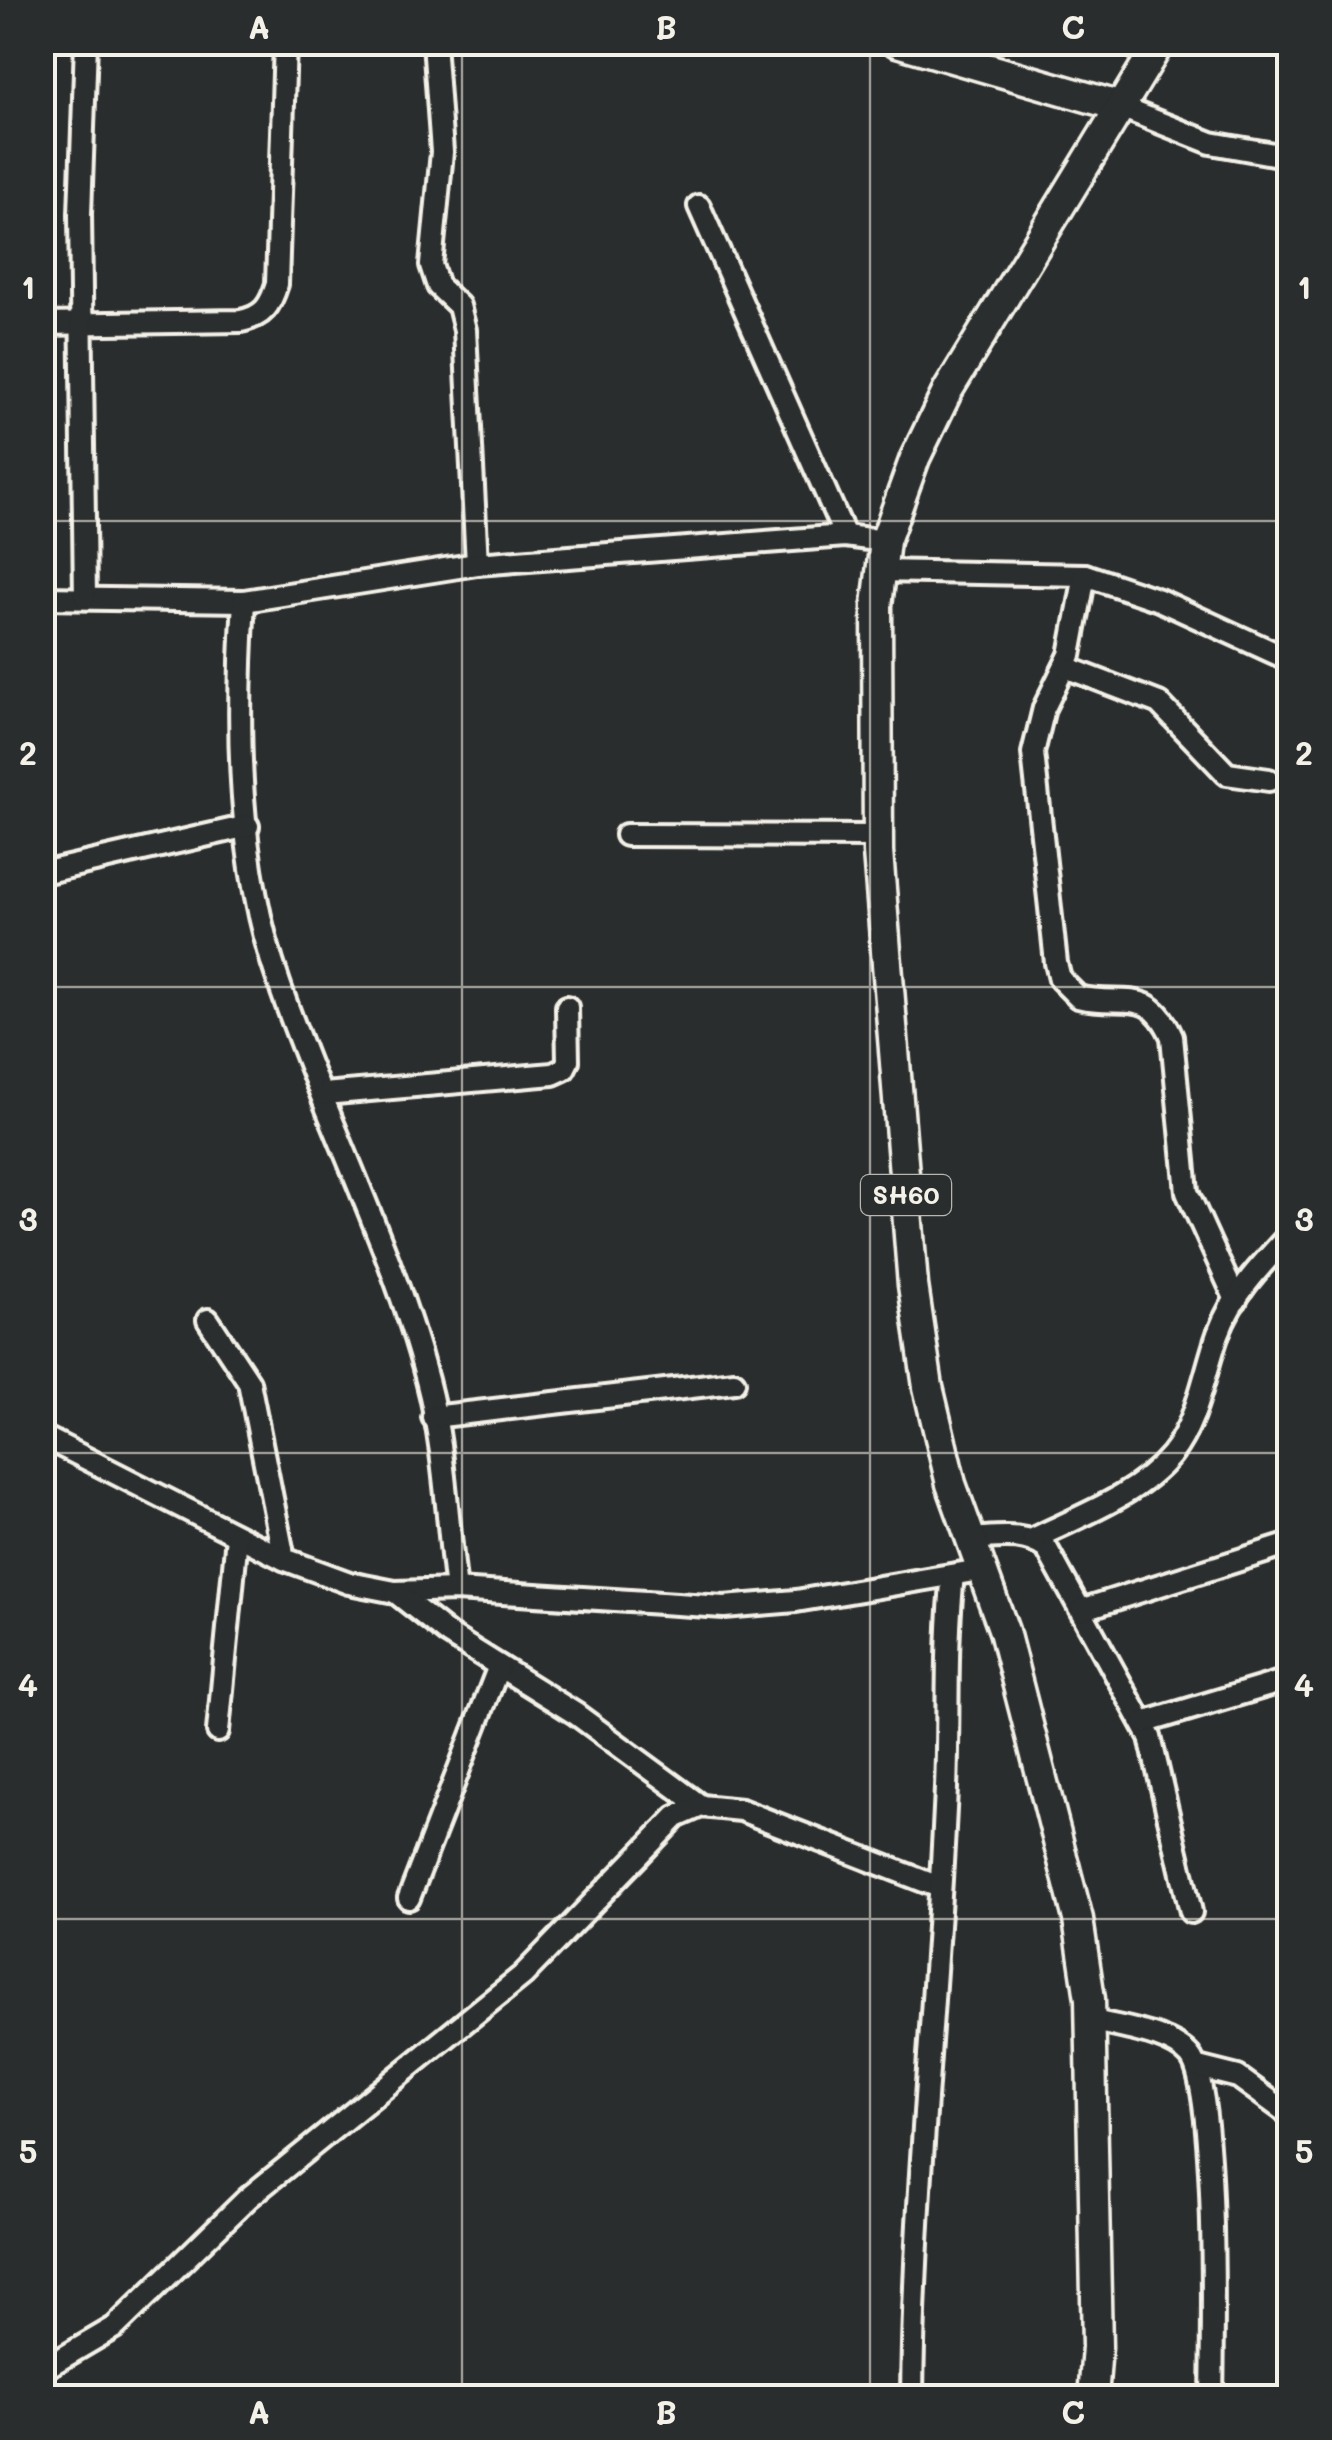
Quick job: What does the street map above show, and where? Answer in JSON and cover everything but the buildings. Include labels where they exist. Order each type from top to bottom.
[{"type":"main road","points":[[897,42],[1118,106]]},
{"type":"main road","name":"SH60","points":[[1093,2398],[1097,2347],[1090,2020],[1078,1919],[1004,1631],[966,1573],[968,1540],[928,1386],[913,1285],[878,836],[878,572],[915,458],[948,390],[1160,42]]},
{"type":"street","points":[[85,598],[81,326],[86,42]]},
{"type":"street","points":[[42,324],[241,321],[256,318],[270,306],[277,284],[285,42]]},
{"type":"street","points":[[434,42],[442,152],[431,265],[438,286],[460,306],[465,330],[477,564]]},
{"type":"street","points":[[1118,106],[1211,142],[1290,156]]},
{"type":"street","points":[[699,206],[846,536]]},
{"type":"street","points":[[42,598],[244,601],[477,564],[846,536],[885,541]]},
{"type":"street","points":[[878,572],[1086,575],[1159,600],[1290,660]]},
{"type":"street","points":[[1086,575],[1065,666],[1044,708],[1033,752],[1060,979],[1078,997],[1140,1001],[1164,1018],[1172,1037],[1187,1192],[1236,1300]]},
{"type":"street","points":[[244,601],[238,695],[248,826],[278,981],[418,1350],[433,1417],[456,1590]]},
{"type":"street","points":[[1065,666],[1159,703],[1227,774],[1269,780]]},
{"type":"street","points":[[42,872],[248,826]]},
{"type":"street","points":[[626,834],[878,836]]},
{"type":"street","points":[[324,1094],[553,1074],[564,1069],[568,1061],[566,1007]]},
{"type":"street","points":[[968,1540],[1034,1538],[1110,1502],[1143,1481],[1171,1454],[1194,1411],[1219,1332],[1236,1300],[1290,1234]]},
{"type":"street","points":[[208,1320],[249,1382],[284,1560]]},
{"type":"street","points":[[433,1417],[734,1382]]},
{"type":"street","points":[[42,1436],[284,1560],[350,1583],[395,1592],[456,1590],[724,1608],[796,1602],[966,1573],[947,1631],[946,1788],[912,2398]]},
{"type":"street","points":[[218,1731],[237,1536]]},
{"type":"street","points":[[1034,1538],[1047,1548],[1150,1737],[1192,1912]]},
{"type":"street","points":[[1081,1610],[1290,1544]]},
{"type":"street","points":[[395,1592],[425,1618],[576,1714],[701,1806]]},
{"type":"street","points":[[409,1898],[499,1666]]},
{"type":"street","points":[[1143,1723],[1290,1679]]},
{"type":"street","points":[[42,2370],[116,2327],[248,2198],[522,1974],[676,1817],[701,1806],[741,1810],[939,1887]]},
{"type":"street","points":[[1090,2020],[1171,2043],[1188,2052],[1198,2067],[1208,2166],[1212,2398]]},
{"type":"street","points":[[1198,2067],[1222,2070],[1238,2078],[1290,2115]]}]
